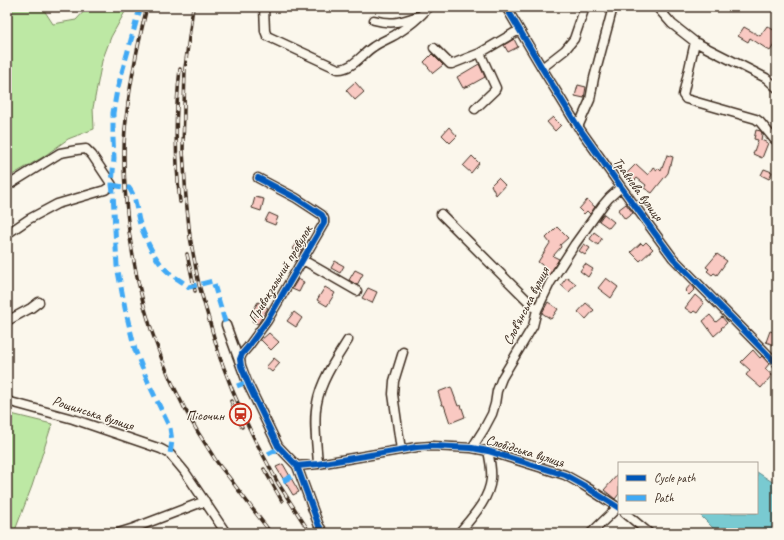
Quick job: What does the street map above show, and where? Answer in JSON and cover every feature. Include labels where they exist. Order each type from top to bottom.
[{"type":"street","points":[[264,7],[267,36],[338,69],[351,66],[374,47],[414,22],[426,10]]},
{"type":"street","name":"Травнева вулиця","points":[[506,7],[578,126],[673,258],[777,364]]},
{"type":"street","points":[[542,68],[565,50],[574,39],[584,7]]},
{"type":"street","points":[[578,126],[590,100],[594,78],[613,7]]},
{"type":"street","points":[[657,7],[672,24],[695,42],[766,78],[777,88]]},
{"type":"street","points":[[666,7],[666,17]]},
{"type":"street","points":[[374,20],[390,23],[408,19],[426,10]]},
{"type":"street","points":[[434,48],[450,64],[452,64],[480,53],[519,30]]},
{"type":"street","points":[[695,42],[683,95],[684,97],[686,99],[756,119],[774,139],[777,140]]},
{"type":"street","points":[[475,109],[496,88],[480,53]]},
{"type":"street","points":[[7,186],[60,153],[77,150],[86,150],[92,155],[112,185],[105,190],[57,204],[29,219],[7,234]]},
{"type":"street","name":"Привокзальний провулок","points":[[241,366],[240,358],[242,354],[267,321],[324,223],[322,215],[296,198],[258,178]]},
{"type":"street","name":"Слов’янська вулиця","points":[[472,448],[492,414],[497,391],[502,378],[533,326],[537,310],[550,283],[602,205],[621,187]]},
{"type":"street","points":[[441,214],[537,310]]},
{"type":"street","name":"Привокзальний провулок","points":[[303,260],[357,291]]},
{"type":"street","points":[[7,321],[39,302]]},
{"type":"street","points":[[226,325],[250,388],[278,446],[297,466],[319,526],[324,533]]},
{"type":"street","points":[[318,464],[316,420],[317,403],[329,370],[348,340]]},
{"type":"street","points":[[401,450],[393,394],[394,381],[403,352]]},
{"type":"street","name":"Рощинська вулиця","points":[[7,401],[73,419],[161,449],[170,454],[185,472],[205,501]]},
{"type":"street","name":"Слобідська вулиця","points":[[297,466],[432,446],[472,448],[488,451],[565,475],[583,484],[618,508]]},
{"type":"street","points":[[459,533],[479,509],[489,489],[491,480],[491,465],[488,451]]},
{"type":"street","points":[[118,533],[205,501],[226,533]]},
{"type":"street","points":[[591,533],[618,508]]},
{"type":"street","points":[[626,514],[649,533]]},
{"type":"green space","points":[[7,7],[42,7],[53,24],[76,20],[88,7],[126,7],[126,10],[111,37],[102,61],[93,108],[94,129],[68,139],[43,157],[7,178]]},
{"type":"green space","points":[[7,413],[52,424],[32,486],[14,533],[7,533]]},
{"type":"water","points":[[758,473],[777,485],[777,533],[718,533],[699,514],[758,514]]},
{"type":"building","points":[[767,26],[777,32],[777,40],[770,51],[750,38],[748,42],[738,36],[744,27],[760,36]]},
{"type":"building","points":[[514,39],[518,47],[508,52],[504,45]]},
{"type":"building","points":[[432,54],[443,65],[433,73],[424,62]]},
{"type":"building","points":[[479,64],[485,77],[463,88],[457,77]]},
{"type":"building","points":[[355,82],[364,92],[355,100],[346,90]]},
{"type":"building","points":[[578,85],[586,87],[584,98],[575,96]]},
{"type":"building","points":[[553,117],[561,125],[555,131],[547,122]]},
{"type":"building","points":[[449,127],[457,136],[450,143],[442,135]]},
{"type":"building","points":[[756,130],[761,131],[761,140],[768,143],[762,158],[753,154],[758,140],[754,139]]},
{"type":"building","points":[[667,155],[673,157],[668,173],[652,193],[644,188],[646,185],[637,178],[634,181],[626,174],[636,164],[648,175],[653,167],[657,170],[658,168],[661,171]]},
{"type":"building","points":[[472,156],[479,163],[471,173],[463,166]]},
{"type":"building","points":[[764,169],[772,172],[769,179],[761,175]]},
{"type":"building","points":[[498,178],[505,185],[496,195],[491,185]]},
{"type":"building","points":[[255,197],[264,199],[261,211],[252,208]]},
{"type":"building","points":[[587,200],[595,207],[590,214],[587,211],[584,214],[579,209]]},
{"type":"building","points":[[626,204],[633,213],[625,219],[618,210]]},
{"type":"building","points":[[269,213],[278,217],[275,225],[265,221]]},
{"type":"building","points":[[604,214],[614,222],[609,228],[599,221]]},
{"type":"building","points":[[557,227],[568,238],[560,245],[561,247],[553,256],[559,259],[548,277],[542,273],[545,267],[538,262],[550,243],[546,238]]},
{"type":"building","points":[[594,232],[602,238],[598,245],[590,239]]},
{"type":"building","points":[[298,240],[305,244],[300,253],[293,249]]},
{"type":"building","points":[[646,242],[653,249],[640,261],[631,252],[641,243],[643,245]]},
{"type":"building","points":[[584,244],[590,248],[585,255],[579,251]]},
{"type":"building","points":[[717,254],[727,261],[717,275],[714,273],[712,275],[707,271],[709,269],[706,267]]},
{"type":"building","points":[[335,261],[344,266],[340,273],[331,268]]},
{"type":"building","points":[[585,264],[593,269],[588,277],[580,271]]},
{"type":"building","points":[[355,270],[363,274],[357,285],[349,280]]},
{"type":"building","points":[[567,277],[576,284],[569,292],[561,285]]},
{"type":"building","points":[[606,278],[618,287],[611,298],[598,288]]},
{"type":"building","points":[[298,279],[304,282],[299,292],[292,289]]},
{"type":"building","points":[[691,284],[695,289],[689,295],[685,291]]},
{"type":"building","points":[[325,287],[335,293],[327,306],[317,300]]},
{"type":"building","points":[[368,288],[377,292],[372,303],[362,298]]},
{"type":"building","points":[[695,295],[704,303],[697,313],[694,311],[692,313],[685,308]]},
{"type":"building","points":[[258,302],[268,308],[258,324],[252,321],[256,314],[252,312]]},
{"type":"building","points":[[548,302],[558,309],[551,319],[542,313]]},
{"type":"building","points":[[586,303],[594,310],[586,319],[578,312]]},
{"type":"building","points":[[294,312],[302,318],[296,327],[287,321]]},
{"type":"building","points":[[710,315],[716,322],[722,317],[727,323],[714,336],[703,321]]},
{"type":"building","points":[[770,331],[777,333],[777,346],[766,342]]},
{"type":"building","points":[[269,333],[279,342],[271,350],[261,340]]},
{"type":"building","points":[[753,350],[760,358],[762,356],[769,364],[765,369],[772,375],[761,388],[746,375],[750,370],[741,362]]},
{"type":"building","points":[[274,358],[280,363],[272,372],[266,367]]},
{"type":"building","points":[[451,387],[458,406],[461,405],[465,417],[450,423],[438,392]]},
{"type":"building","points":[[283,464],[299,492],[293,495],[276,467]]},
{"type":"building","points":[[618,474],[618,495],[615,499],[604,490]]},
{"type":"railway","points":[[147,7],[131,82],[125,129],[125,192],[135,269],[153,334],[179,397],[195,427],[217,462],[271,533]]},
{"type":"railway","points":[[193,7],[185,68],[183,150],[190,237],[199,285],[220,358],[244,417],[278,483],[310,533]]},
{"type":"railway","points":[[180,69],[176,136],[180,202]]},
{"type":"railway","points":[[187,254],[195,291]]},
{"type":"railway","points":[[231,401],[242,427]]},
{"type":"railway","points":[[264,469],[282,501]]},
{"type":"marked path","points":[[142,7],[138,15],[117,90],[113,113],[114,158],[112,185],[117,266],[135,350],[148,382],[170,428],[172,441],[170,454]]},
{"type":"marked path","points":[[112,185],[129,188],[132,192],[140,224],[145,236],[154,254],[166,270],[189,287],[213,281],[226,325]]},
{"type":"marked path","points":[[237,386],[247,382]]},
{"type":"marked path","points":[[268,454],[280,448]]},
{"type":"marked path","points":[[283,481],[300,472]]},
{"type":"cycle path","points":[[506,7],[577,125],[673,258],[777,364]]},
{"type":"cycle path","points":[[258,178],[296,198],[322,215],[324,219],[324,223],[267,321],[242,354],[240,359],[241,366],[250,388],[278,446],[297,466],[319,526],[324,533]]},
{"type":"cycle path","points":[[297,466],[318,464],[417,447],[432,446],[472,448],[488,451],[565,475],[618,507]]},
{"type":"place","name":"Пісочин","points":[[240,415]]}]
